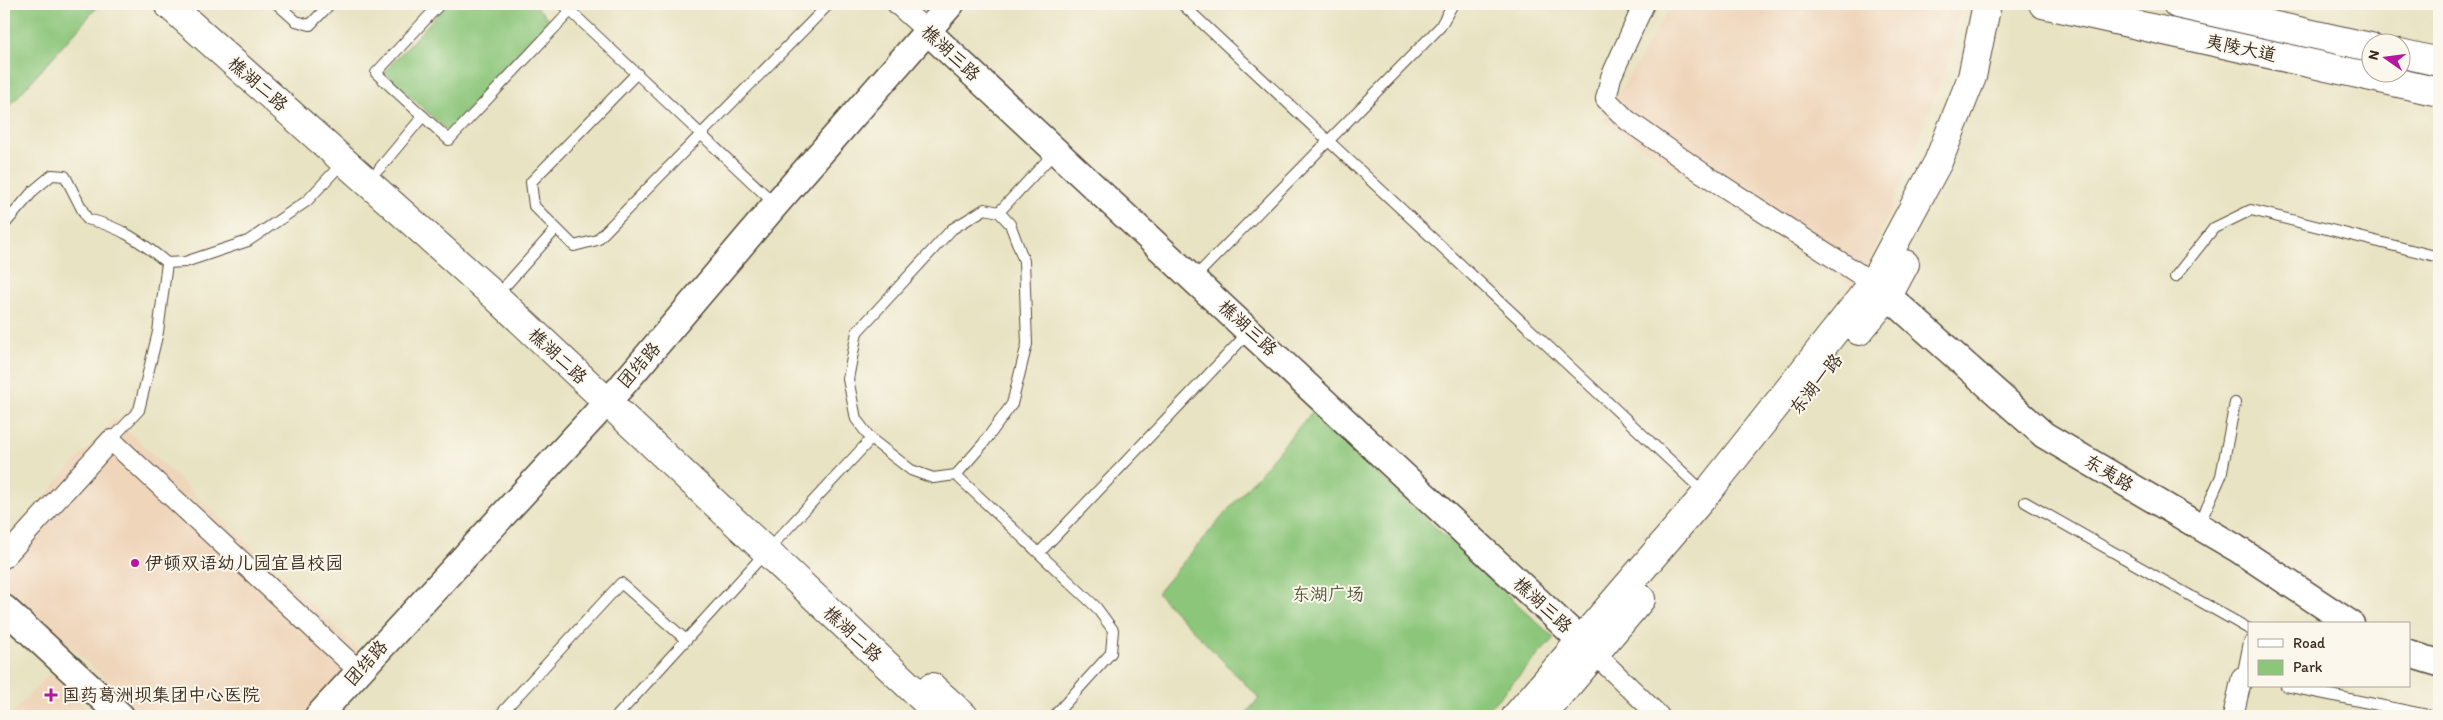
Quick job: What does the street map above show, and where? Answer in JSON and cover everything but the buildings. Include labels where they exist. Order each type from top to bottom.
[{"type":"main road","name":"樵湖二路","points":[[168,4],[619,399]]},
{"type":"main road","name":"樵湖二路","points":[[193,4],[507,284],[619,399],[941,716]]},
{"type":"main road","points":[[1516,716],[1589,648],[1706,494],[1880,290],[1938,162],[1972,77],[1987,4]]},
{"type":"main road","name":"东湖一路","points":[[1542,716],[1589,648],[1880,290],[1952,177],[1988,89],[2005,4]]},
{"type":"main road","name":"夷陵大道","points":[[2043,4],[2439,92]]},
{"type":"main road","name":"夷陵大道","points":[[2177,4],[2360,45]]},
{"type":"main road","points":[[2410,55],[2439,62]]},
{"type":"main road","name":"樵湖二路","points":[[771,547],[964,716]]},
{"type":"street","name":"樵湖三路","points":[[897,4],[1194,278],[1589,648]]},
{"type":"street","name":"团结路","points":[[336,716],[619,399],[931,35],[951,4]]},
{"type":"street","name":"团结路","points":[[318,716],[619,399],[776,204],[931,35],[968,4]]},
{"type":"street","points":[[1644,4],[1612,77],[1606,99],[1627,120],[1701,172],[1880,290]]},
{"type":"street","name":"东夷路","points":[[1880,290],[2044,435],[2199,526],[2348,622]]},
{"type":"street","points":[[4,558],[111,440],[359,671]]},
{"type":"street","points":[[4,608],[120,716]]},
{"type":"street","points":[[1589,648],[1656,715]]},
{"type":"street","points":[[2410,654],[2439,663]]},
{"type":"street","points":[[2233,716],[2245,678]]},
{"type":"lane","points":[[277,4],[296,21],[310,25],[330,4]]},
{"type":"lane","points":[[440,4],[376,73],[449,140],[570,6],[637,73],[776,204]]},
{"type":"lane","points":[[637,73],[531,182],[534,206],[574,246],[597,240],[829,4]]},
{"type":"lane","points":[[1182,4],[1706,494]]},
{"type":"lane","points":[[1194,278],[1440,27],[1453,4]]},
{"type":"lane","points":[[378,169],[423,116]]},
{"type":"lane","points":[[999,212],[1056,151]]},
{"type":"lane","points":[[4,225],[34,190],[52,175],[65,176],[87,219],[106,223],[140,241],[167,263],[185,262],[248,241],[307,201],[344,160]]},
{"type":"lane","points":[[985,210],[999,212],[1010,224],[1024,261],[1027,344],[1012,404],[983,444],[956,475],[933,478],[911,470],[871,439],[856,419],[848,379],[857,332],[952,230],[985,210]]},
{"type":"lane","points":[[2175,277],[2214,228],[2251,210],[2439,257]]},
{"type":"lane","points":[[507,284],[556,229]]},
{"type":"lane","points":[[111,440],[139,410],[158,332],[167,263]]},
{"type":"lane","points":[[1039,553],[1250,331]]},
{"type":"lane","points":[[2199,526],[2221,476],[2235,402]]},
{"type":"lane","points":[[617,716],[871,439]]},
{"type":"lane","points":[[956,475],[1096,607],[1113,630],[1111,653],[1054,716]]},
{"type":"lane","points":[[2025,502],[2248,628]]},
{"type":"lane","points":[[499,716],[621,583],[686,640]]},
{"type":"lane","points":[[2245,678],[2248,651]]},
{"type":"lane","points":[[2296,688],[2432,716]]},
{"type":"shaded area","points":[[1672,4],[1955,4],[1961,6],[1948,63],[1858,291],[1603,120]]},
{"type":"shaded area","name":"伊顿双语幼儿园宜昌校园","points":[[115,419],[363,653],[306,716],[145,716],[4,585],[4,540]]},
{"type":"shaded area","name":"国药葛洲坝集团中心医院","points":[[50,673],[94,716],[10,716]]},
{"type":"green space","points":[[4,4],[100,4],[4,112]]},
{"type":"green space","points":[[447,4],[533,4],[549,19],[448,131],[384,72]]},
{"type":"green space","name":"东湖广场","points":[[1312,412],[1554,638],[1482,716],[1244,716],[1259,698],[1157,593]]},
{"type":"place","name":"伊顿双语幼儿园宜昌校园","points":[[135,563]]},
{"type":"place","name":"国药葛洲坝集团中心医院","points":[[51,695]]}]
